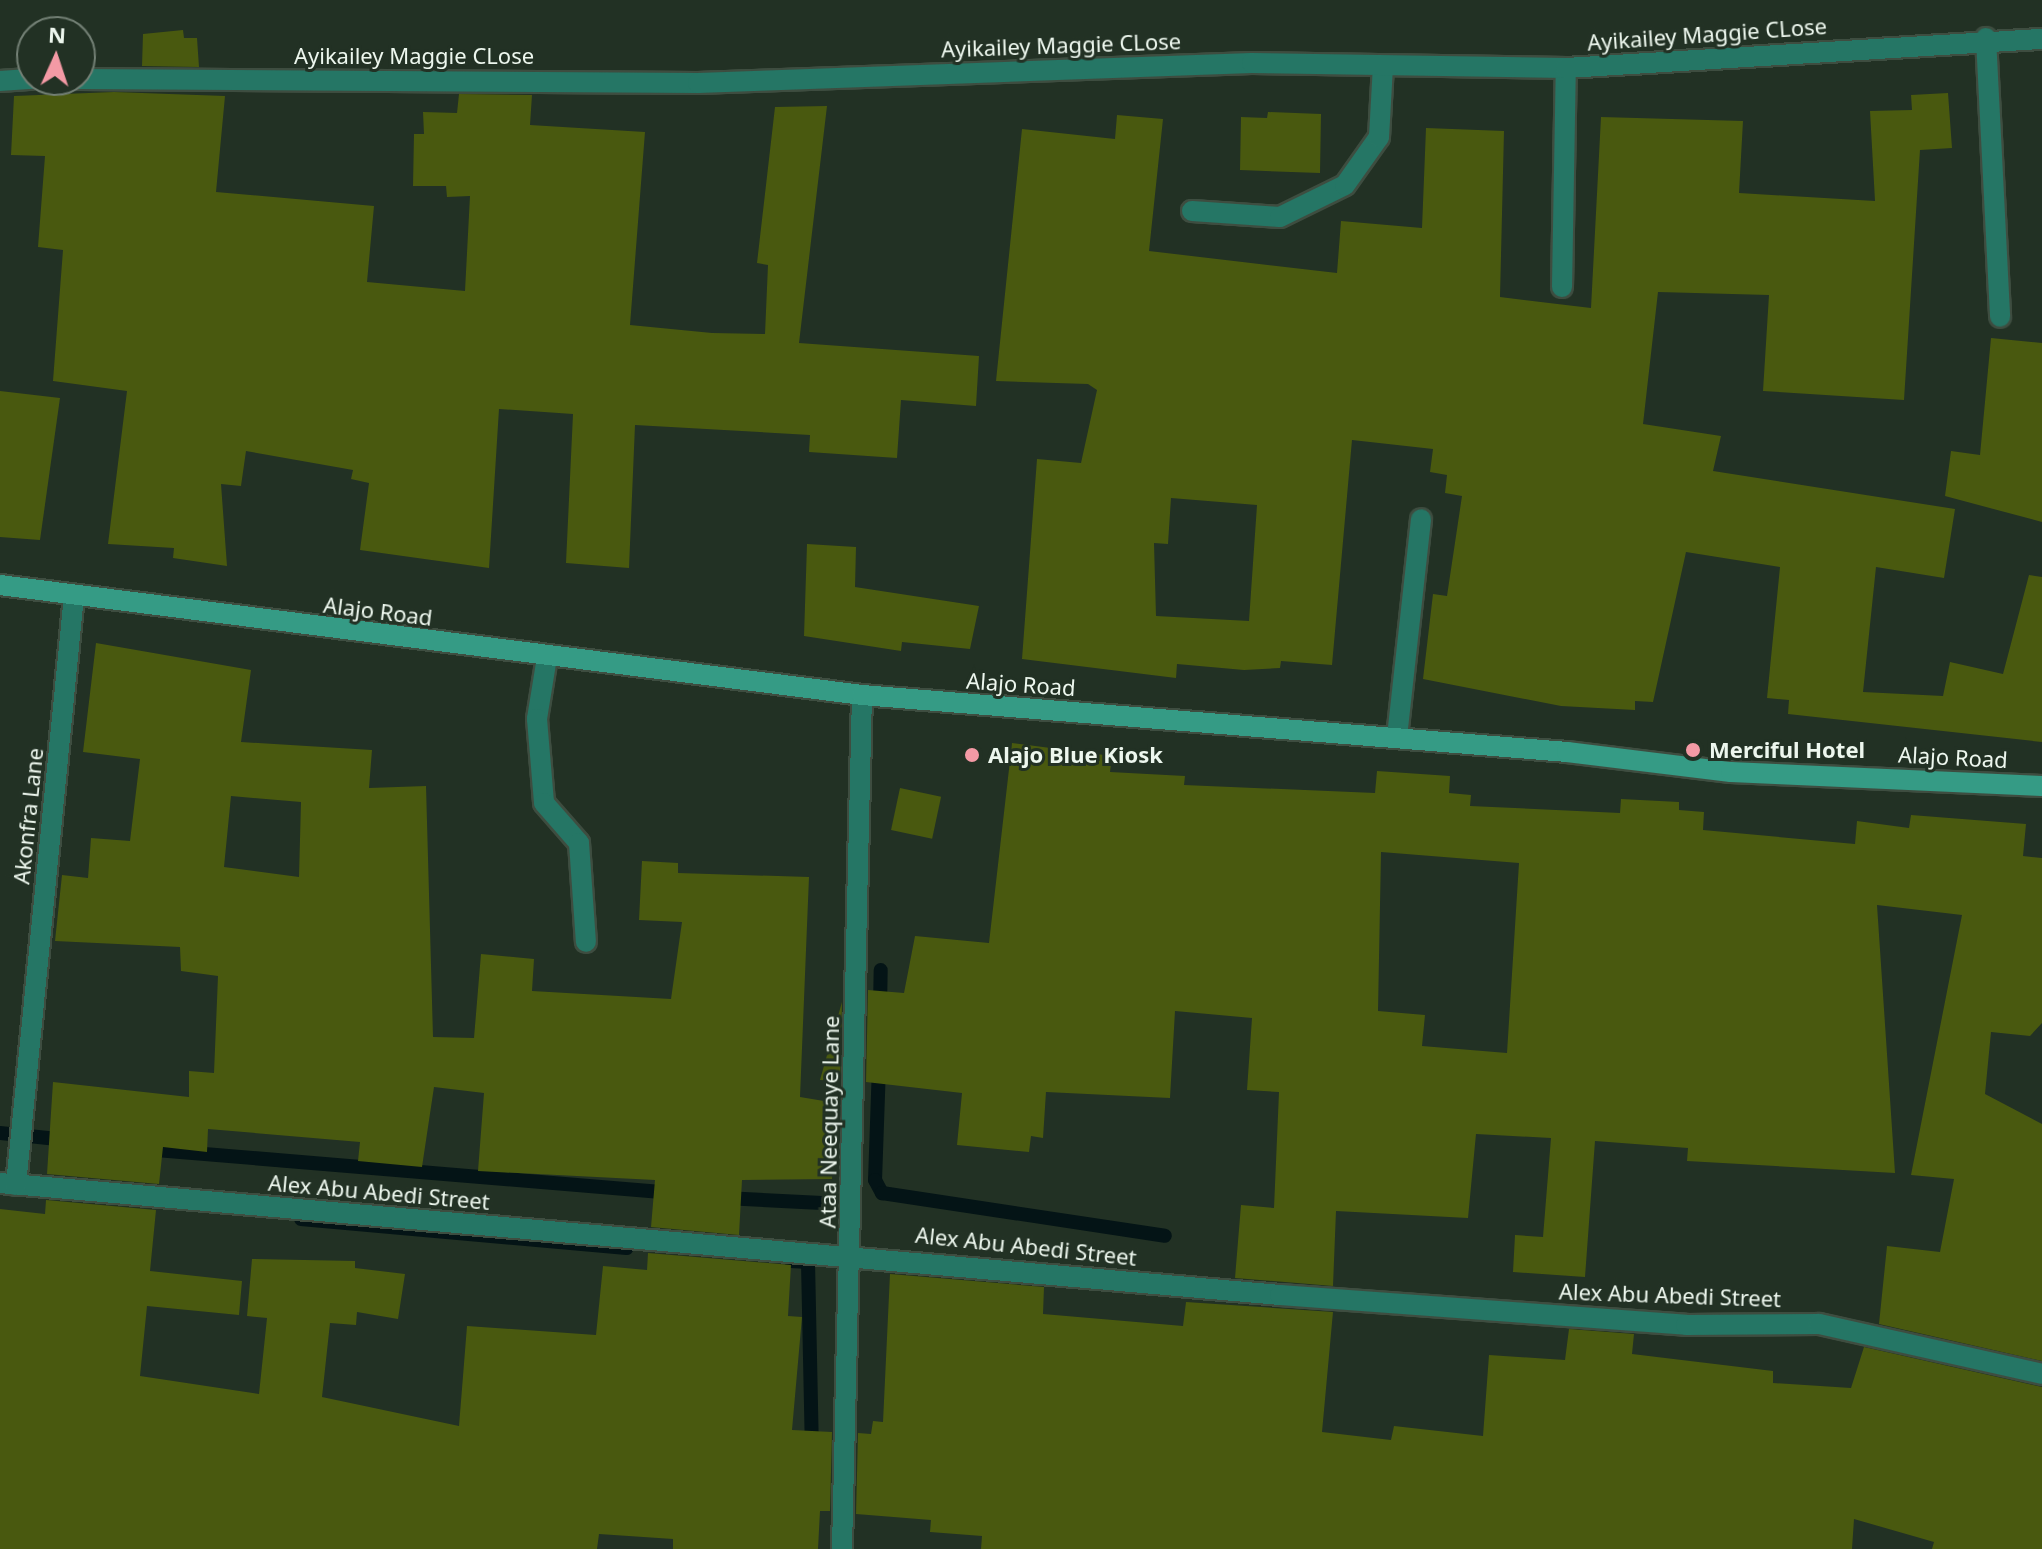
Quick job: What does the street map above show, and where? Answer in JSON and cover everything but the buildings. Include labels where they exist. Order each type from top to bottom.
[{"type":"street","name":"Ayikailey Maggie CLose","points":[[96,79],[698,83],[1236,63],[1566,68],[1986,38],[2042,39]]},
{"type":"street","points":[[1986,38],[2000,317]]},
{"type":"street","points":[[1192,211],[1280,217],[1345,185],[1379,137],[1383,66]]},
{"type":"street","points":[[1562,287],[1566,68]]},
{"type":"street","points":[[1397,737],[1421,519]]},
{"type":"street","name":"Alajo Road","points":[[0,585],[862,695],[1397,737],[1731,772],[2042,786]]},
{"type":"street","name":"Akonfra Lane","points":[[8,1184],[74,596]]},
{"type":"street","points":[[547,657],[537,719],[544,803],[579,843],[586,942]]},
{"type":"street","name":"Ataa Neequaye Lane","points":[[842,1549],[862,695]]},
{"type":"street","name":"Alex Abu Abedi Street","points":[[8,1184],[850,1252],[1296,1296],[1686,1325],[1819,1324],[2042,1374]]},
{"type":"waterway","points":[[880,1009],[881,970]]},
{"type":"waterway","points":[[879,1066],[875,1180],[882,1193],[1165,1236]]},
{"type":"waterway","points":[[0,1133],[67,1140]]},
{"type":"waterway","points":[[144,1149],[673,1193]]},
{"type":"waterway","points":[[725,1198],[822,1203]]},
{"type":"waterway","points":[[301,1219],[627,1248]]},
{"type":"waterway","points":[[791,1261],[808,1262],[812,1449]]},
{"type":"place","name":"Merciful Hotel","points":[[1693,750]]},
{"type":"place","name":"Alajo Blue Kiosk","points":[[972,755]]}]
